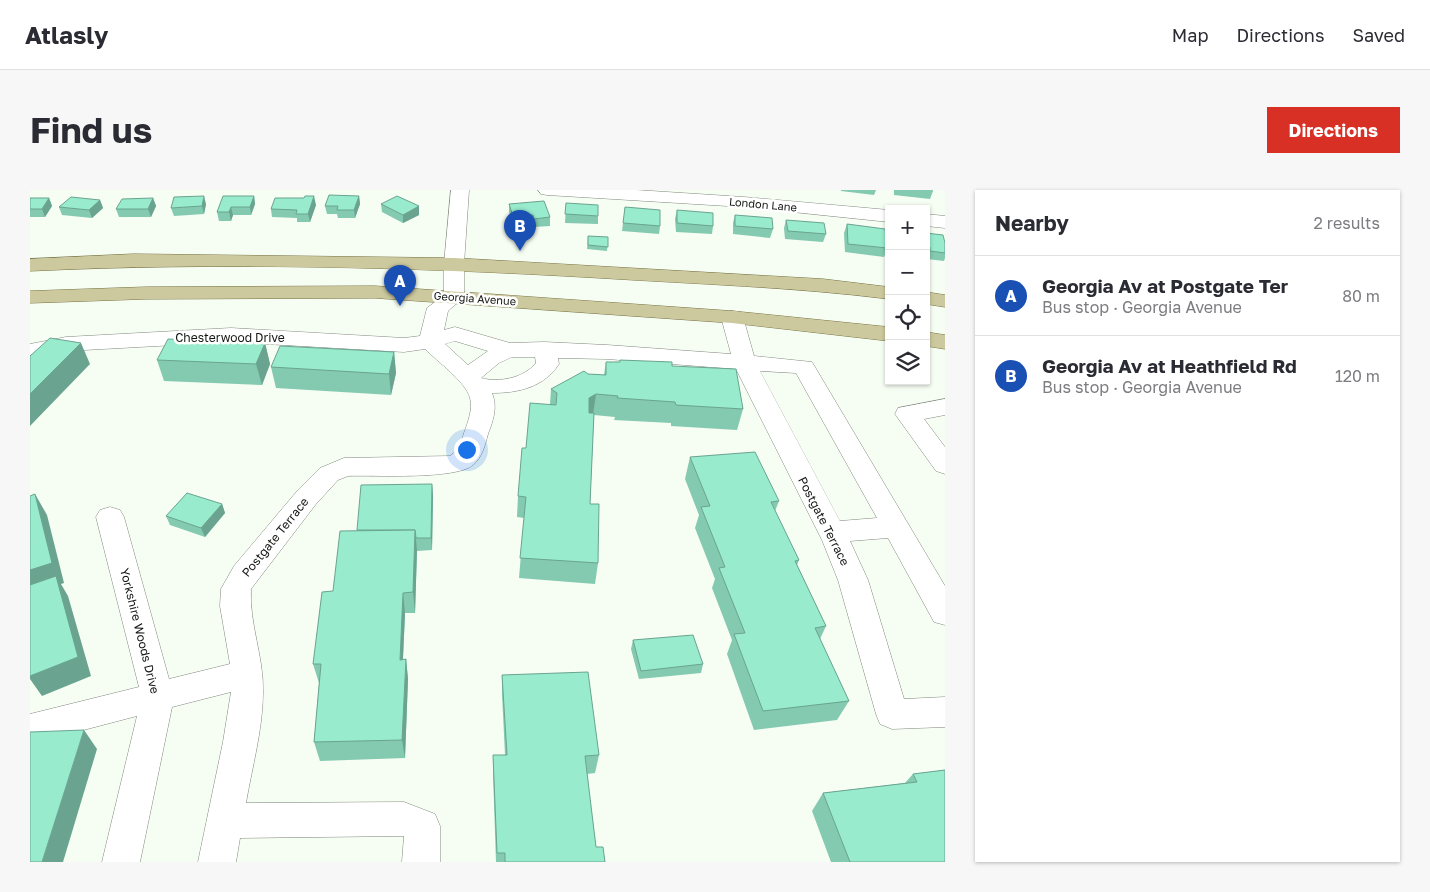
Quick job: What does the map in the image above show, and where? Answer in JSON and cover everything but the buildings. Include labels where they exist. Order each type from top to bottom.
[{"type":"main road","points":[[30,266],[134,260],[454,264],[823,286],[885,294]]},
{"type":"main road","name":"Georgia Avenue","points":[[30,297],[146,293],[375,292],[732,317],[885,334]]},
{"type":"main road","points":[[930,299],[945,301]]},
{"type":"main road","points":[[930,340],[945,342]]},
{"type":"street","points":[[455,334],[462,309],[454,297],[454,264],[460,190]]},
{"type":"street","name":"London Lane","points":[[547,190],[742,196],[885,215]]},
{"type":"street","points":[[930,220],[945,222]]},
{"type":"street","points":[[430,342],[438,308],[454,297]]},
{"type":"street","name":"Postgate Terrace","points":[[732,317],[745,364],[832,532],[853,580],[892,714],[945,712]]},
{"type":"street","points":[[430,342],[455,334],[509,350],[544,349],[607,352],[804,367],[945,613]]},
{"type":"street","name":"Chesterwood Drive","points":[[30,352],[45,347],[66,344],[231,335],[404,345],[430,342]]},
{"type":"street","points":[[430,342],[472,381],[515,385],[527,382],[542,372],[548,364],[544,349]]},
{"type":"street","points":[[472,381],[491,358],[509,350]]},
{"type":"street","name":"Postgate Terrace","points":[[217,862],[247,692],[245,657],[235,606],[236,589],[244,574],[307,497],[329,474],[336,470],[344,467],[460,463],[470,452],[480,422],[482,400],[472,381]]},
{"type":"street","points":[[945,407],[907,414],[945,465]]},
{"type":"street","name":"Yorkshire Woods Drive","points":[[110,517],[158,696],[121,862]]},
{"type":"street","points":[[832,532],[896,527]]},
{"type":"street","points":[[30,729],[246,674]]},
{"type":"street","points":[[225,821],[404,819],[422,826],[421,862]]},
{"type":"place","name":"Georgia Av at Heathfield Rd","points":[[520,251]]},
{"type":"place","name":"Georgia Av at Postgate Ter","points":[[400,306]]}]
